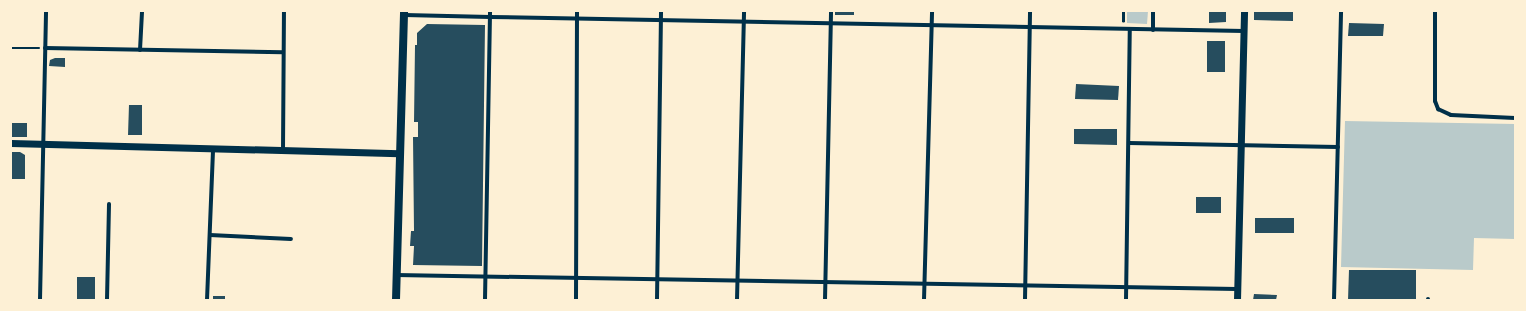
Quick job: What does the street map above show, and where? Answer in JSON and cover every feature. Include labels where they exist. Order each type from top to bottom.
[{"type":"main road","points":[[396,300],[403,13]]},
{"type":"street","points":[[40,300],[46,11]]},
{"type":"street","points":[[140,50],[142,11]]},
{"type":"street","points":[[283,150],[284,11]]},
{"type":"street","points":[[485,300],[490,11]]},
{"type":"street","points":[[576,300],[577,11]]},
{"type":"street","points":[[657,300],[661,11]]},
{"type":"street","points":[[737,300],[744,11]]},
{"type":"street","points":[[825,300],[831,11]]},
{"type":"street","points":[[924,300],[932,11]]},
{"type":"street","points":[[1025,300],[1030,11]]},
{"type":"street","points":[[1153,11],[1153,30]]},
{"type":"street","points":[[1237,300],[1244,11]]},
{"type":"street","points":[[1334,300],[1341,11]]},
{"type":"street","points":[[1435,11],[1435,101],[1438,109],[1451,115],[1515,118]]},
{"type":"street","points":[[403,13],[490,17],[831,25],[1244,31]]},
{"type":"street","points":[[1126,300],[1130,30]]},
{"type":"street","points":[[45,48],[283,52]]},
{"type":"street","points":[[11,143],[399,153]]},
{"type":"street","points":[[1129,143],[1338,146]]},
{"type":"street","points":[[207,300],[213,148]]},
{"type":"street","points":[[107,300],[109,204]]},
{"type":"street","points":[[210,235],[292,239]]},
{"type":"street","points":[[396,275],[485,275],[1237,289]]},
{"type":"path","points":[[11,48],[45,48]]},
{"type":"shaded area","points":[[1127,11],[1148,11],[1147,24],[1127,23]]},
{"type":"shaded area","points":[[1345,121],[1515,124],[1515,239],[1474,238],[1473,270],[1341,267]]},
{"type":"building","points":[[835,11],[854,11],[854,15],[835,15]]},
{"type":"building","points":[[1209,11],[1226,11],[1226,22],[1209,23]]},
{"type":"building","points":[[1254,11],[1293,11],[1293,21],[1254,20]]},
{"type":"building","points":[[1349,23],[1384,24],[1383,36],[1348,36]]},
{"type":"building","points":[[427,24],[485,25],[482,266],[413,265],[414,246],[410,246],[411,231],[414,231],[413,137],[418,137],[418,122],[414,122],[415,45],[417,45],[417,33]]},
{"type":"building","points":[[1207,41],[1225,41],[1225,72],[1207,72]]},
{"type":"building","points":[[55,58],[65,58],[65,67],[49,66],[50,60]]},
{"type":"building","points":[[1076,84],[1119,86],[1118,100],[1075,99]]},
{"type":"building","points":[[129,105],[142,105],[142,135],[128,135]]},
{"type":"building","points":[[11,123],[27,123],[27,137],[11,137]]},
{"type":"building","points":[[1074,129],[1117,129],[1117,145],[1074,144]]},
{"type":"building","points":[[11,152],[20,152],[25,155],[25,179],[11,179]]},
{"type":"building","points":[[1196,197],[1221,197],[1221,213],[1196,213]]},
{"type":"building","points":[[1255,218],[1294,218],[1294,233],[1255,233]]},
{"type":"building","points":[[1349,270],[1416,270],[1416,300],[1348,300]]},
{"type":"building","points":[[77,277],[95,277],[95,300],[77,299]]},
{"type":"building","points":[[1254,294],[1277,295],[1276,300],[1253,300]]},
{"type":"building","points":[[213,296],[225,296],[225,300],[213,300]]}]
